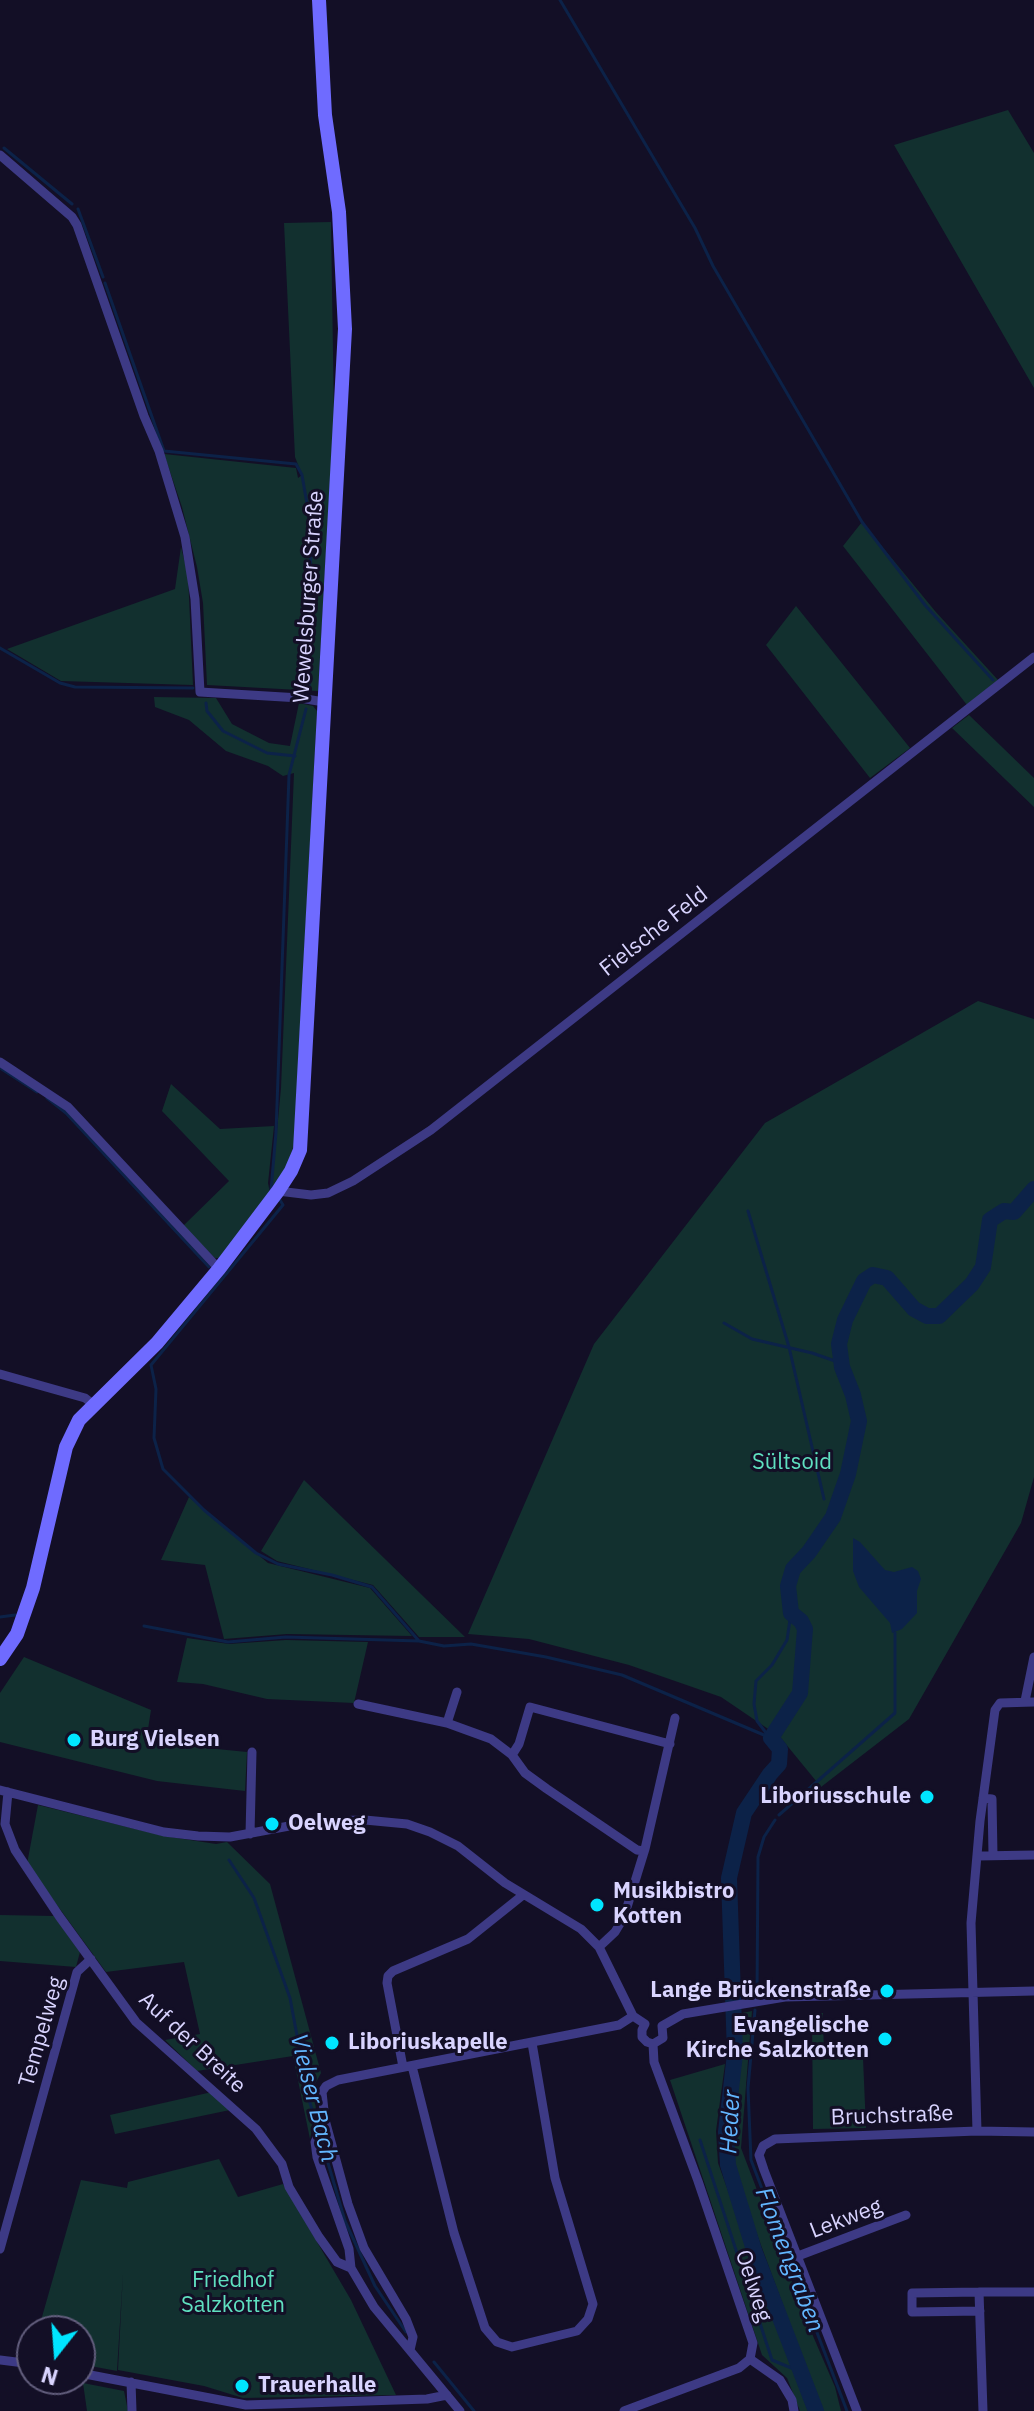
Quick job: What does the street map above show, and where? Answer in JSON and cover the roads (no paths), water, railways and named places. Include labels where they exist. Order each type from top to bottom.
[{"type":"main road","name":"Wewelsburger Straße","points":[[219,1269],[278,1191],[300,1150],[345,329],[339,212],[325,115],[319,0]]},
{"type":"main road","points":[[0,1659],[17,1634],[33,1588],[66,1447],[79,1420],[157,1343],[219,1269]]},
{"type":"street","points":[[0,155],[72,217],[77,225],[159,451],[185,537],[195,599],[200,692],[324,702]]},
{"type":"street","name":"Fielsche Feld","points":[[278,1191],[311,1195],[328,1193],[353,1181],[431,1130],[1034,657]]},
{"type":"street","points":[[0,1062],[68,1107],[219,1269]]},
{"type":"street","points":[[0,1374],[85,1398],[94,1405]]},
{"type":"street","points":[[977,2131],[971,1923],[983,1798],[995,1710],[1000,1703],[1029,1701],[1034,1657]]},
{"type":"street","points":[[447,1723],[457,1692]]},
{"type":"street","points":[[358,1704],[447,1723],[491,1739],[512,1755],[525,1773],[637,1850],[644,1851]]},
{"type":"street","points":[[512,1755],[519,1744],[530,1707],[670,1744]]},
{"type":"street","points":[[599,1947],[615,1932],[624,1917],[644,1851],[675,1718]]},
{"type":"street","points":[[250,1834],[252,1752]]},
{"type":"street","points":[[4,1791],[164,1832],[214,1836],[250,1834],[316,1821],[365,1820],[407,1824],[430,1832],[458,1846],[523,1895],[581,1929],[599,1947],[633,2016],[645,2024]]},
{"type":"street","name":"Auf der Breite","points":[[4,1791],[5,1824],[15,1850],[136,2022],[256,2129],[282,2164],[289,2187],[319,2237],[337,2262],[351,2268]]},
{"type":"street","points":[[983,1798],[992,1799],[993,1855]]},
{"type":"street","points":[[978,1856],[1034,1855]]},
{"type":"street","points":[[523,1895],[468,1939],[393,1971],[387,1983],[454,2233],[485,2328],[497,2342],[512,2347],[577,2331],[588,2319],[593,2304],[555,2178],[532,2043]]},
{"type":"street","name":"Tempelweg","points":[[0,2249],[5,2211],[77,1972],[91,1959]]},
{"type":"street","points":[[662,2026],[683,2014],[785,1997],[1034,1991]]},
{"type":"street","points":[[410,2350],[413,2337],[406,2319],[364,2248],[348,2204],[324,2122],[322,2092],[326,2086],[338,2080],[619,2025],[633,2016]]},
{"type":"street","points":[[645,2024],[654,2021],[662,2026]]},
{"type":"street","points":[[645,2024],[642,2037],[653,2044],[663,2038],[662,2026]]},
{"type":"street","name":"Oelweg","points":[[653,2044],[654,2062],[753,2343],[750,2359]]},
{"type":"street","points":[[324,2122],[315,2142],[320,2169],[349,2249],[351,2268],[374,2307],[460,2411]]},
{"type":"street","name":"Bruchstraße","points":[[798,2256],[759,2155],[763,2146],[775,2139],[977,2131],[1034,2132]]},
{"type":"street","name":"Lekweg","points":[[798,2256],[906,2215]]},
{"type":"street","points":[[798,2256],[857,2411]]},
{"type":"street","points":[[979,2292],[983,2411]]},
{"type":"street","points":[[980,2311],[912,2312],[912,2293],[1034,2292]]},
{"type":"street","points":[[624,2411],[739,2368],[750,2359],[780,2380],[792,2400],[794,2411]]},
{"type":"street","points":[[96,2376],[246,2405],[348,2406],[447,2395]]},
{"type":"street","points":[[131,2382],[132,2411]]},
{"type":"water","points":[[853,1538],[885,1570],[894,1572],[912,1567],[918,1571],[921,1579],[917,1591],[917,1613],[902,1629],[892,1633],[890,1623],[859,1587],[853,1571]]},
{"type":"waterway","points":[[560,0],[695,228],[713,266],[862,522],[925,605],[993,680]]},
{"type":"waterway","points":[[4,148],[72,204]]},
{"type":"waterway","points":[[78,209],[103,277]]},
{"type":"waterway","points":[[105,283],[164,451],[296,464],[302,475],[311,527],[309,691]]},
{"type":"waterway","points":[[0,648],[60,683],[75,687],[193,688]]},
{"type":"waterway","points":[[206,703],[207,711],[223,731],[267,753],[295,756]]},
{"type":"waterway","points":[[271,1190],[276,1132],[289,775],[306,709]]},
{"type":"waterway","points":[[0,1068],[37,1092]]},
{"type":"waterway","points":[[47,1098],[66,1113],[209,1267]]},
{"type":"waterway","name":"Heder","points":[[816,2411],[754,2250],[728,2165],[726,2132],[735,2054],[729,1878],[744,1813],[779,1764],[780,1749],[771,1738],[800,1693],[805,1629],[791,1613],[788,1586],[793,1569],[833,1517],[848,1474],[859,1421],[842,1367],[839,1344],[845,1320],[864,1281],[873,1275],[887,1278],[914,1309],[927,1316],[939,1316],[972,1284],[983,1267],[990,1220],[1004,1211],[1014,1212],[1034,1189]]},
{"type":"waterway","points":[[280,1200],[283,1205],[151,1365],[156,1389],[154,1438],[163,1469],[204,1510],[256,1553],[278,1564],[372,1587],[419,1641],[444,1646],[471,1644],[622,1675],[771,1738]]},
{"type":"waterway","points":[[748,1211],[789,1347],[824,1499]]},
{"type":"waterway","points":[[724,1323],[752,1339],[841,1363]]},
{"type":"waterway","name":"Heder","points":[[770,1738],[757,1721],[754,1704],[756,1681],[772,1665],[787,1640],[791,1613]]},
{"type":"waterway","points":[[0,1617],[15,1615]]},
{"type":"waterway","points":[[144,1626],[228,1642],[286,1637],[419,1641]]},
{"type":"waterway","name":"Flomengraben","points":[[895,1633],[895,1665]]},
{"type":"waterway","name":"Flomengraben","points":[[779,1815],[895,1713],[895,1667]]},
{"type":"waterway","name":"Flomengraben","points":[[757,1996],[758,1857],[764,1837],[775,1820]]},
{"type":"waterway","name":"Vielser Bach","points":[[229,1860],[254,1898],[290,1998],[309,2100],[318,2128]]},
{"type":"waterway","name":"Flomengraben","points":[[755,2010],[748,2088],[751,2160],[847,2411]]},
{"type":"waterway","name":"Vielser Bach","points":[[321,2139],[345,2221],[375,2286],[406,2332]]},
{"type":"waterway","points":[[700,2140],[772,2360],[801,2372]]},
{"type":"waterway","name":"Vielser Bach","points":[[434,2362],[474,2411]]},
{"type":"place","name":"Burg Vielsen","points":[[74,1740]]},
{"type":"place","name":"Liboriusschule","points":[[927,1797]]},
{"type":"place","name":"Oelweg","points":[[272,1824]]},
{"type":"place","name":"Musikbistro Kotten","points":[[597,1905]]},
{"type":"place","name":"Lange Brückenstraße","points":[[887,1991]]},
{"type":"place","name":"Evangelische Kirche Salzkotten","points":[[885,2039]]},
{"type":"place","name":"Liboriuskapelle","points":[[332,2043]]},
{"type":"place","name":"Trauerhalle","points":[[242,2386]]},
{"type":"park label","name":"Sültsoid","points":[[792,1463]]},
{"type":"park label","name":"Friedhof Salzkotten","points":[[233,2294]]}]
